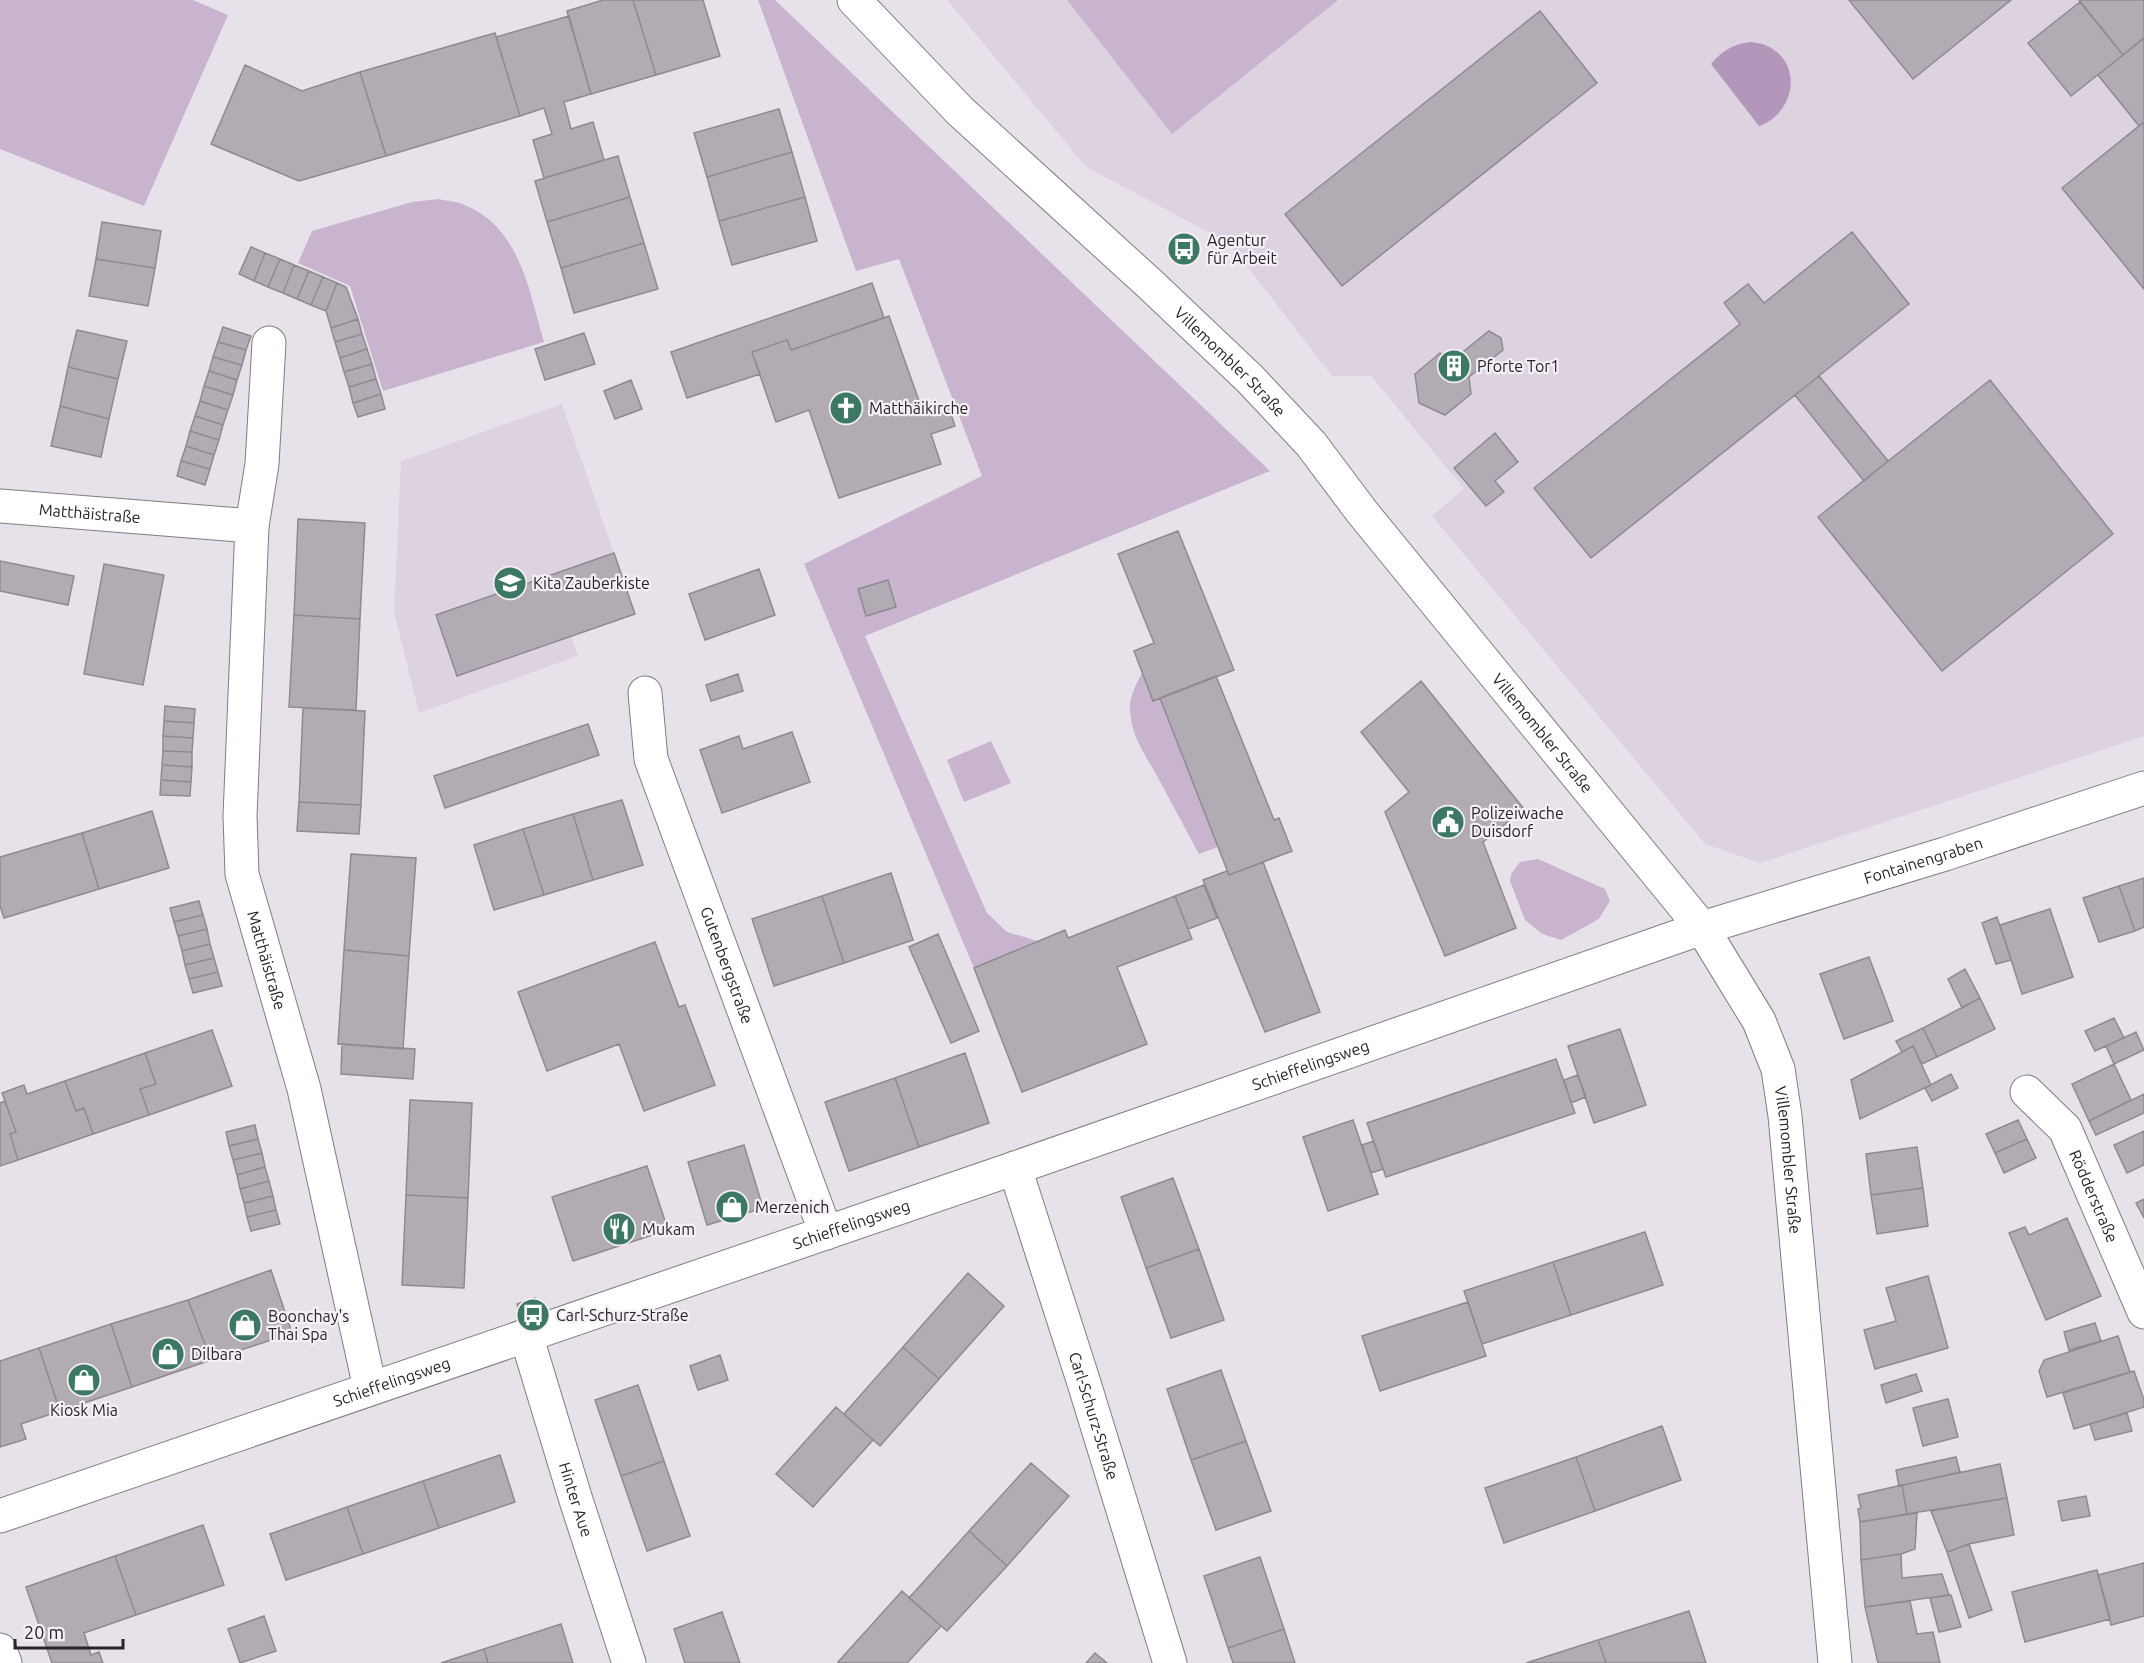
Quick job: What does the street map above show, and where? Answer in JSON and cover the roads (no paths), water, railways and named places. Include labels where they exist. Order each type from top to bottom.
[{"type":"street","name":"Villemombler Straße","points":[[854,0],[960,111],[1151,285],[1250,379],[1311,444],[1362,512],[1702,928],[1759,1021],[1778,1069],[1786,1128],[1835,1663]]},
{"type":"street","name":"Matthäistraße","points":[[269,343],[262,464],[252,526],[240,816],[242,874],[304,1089],[370,1388]]},
{"type":"street","name":"Matthäistraße","points":[[0,506],[252,526]]},
{"type":"street","name":"Gutenbergstraße","points":[[645,693],[651,759],[826,1233]]},
{"type":"street","name":"Fontainengraben","points":[[1702,928],[1945,854],[2144,788]]},
{"type":"street","name":"Schieffelingsweg","points":[[0,1516],[1015,1168],[1702,928]]},
{"type":"street","name":"Rödderstraße","points":[[2027,1092],[2065,1129],[2144,1312]]},
{"type":"street","name":"Carl-Schurz-Straße","points":[[1015,1168],[1170,1663]]},
{"type":"street","name":"Hinter Aue","points":[[526,1335],[629,1663]]},
{"type":"street","points":[[0,1650],[5,1663]]},
{"type":"place","name":"Agentur für Arbeit","points":[[1184,249]]},
{"type":"place","name":"Pforte Tor1","points":[[1454,366]]},
{"type":"place","name":"Matthäikirche","points":[[846,408]]},
{"type":"place","name":"Kita Zauberkiste","points":[[510,583]]},
{"type":"place","name":"Polizeiwache Duisdorf","points":[[1448,822]]},
{"type":"place","name":"Merzenich","points":[[732,1207]]},
{"type":"place","name":"Mukam","points":[[619,1229]]},
{"type":"place","name":"Carl-Schurz-Straße","points":[[533,1315]]},
{"type":"place","name":"Boonchay's Thai Spa","points":[[245,1325]]},
{"type":"place","name":"Dilbara","points":[[168,1354]]},
{"type":"place","name":"Kiosk Mia","points":[[84,1380]]}]
